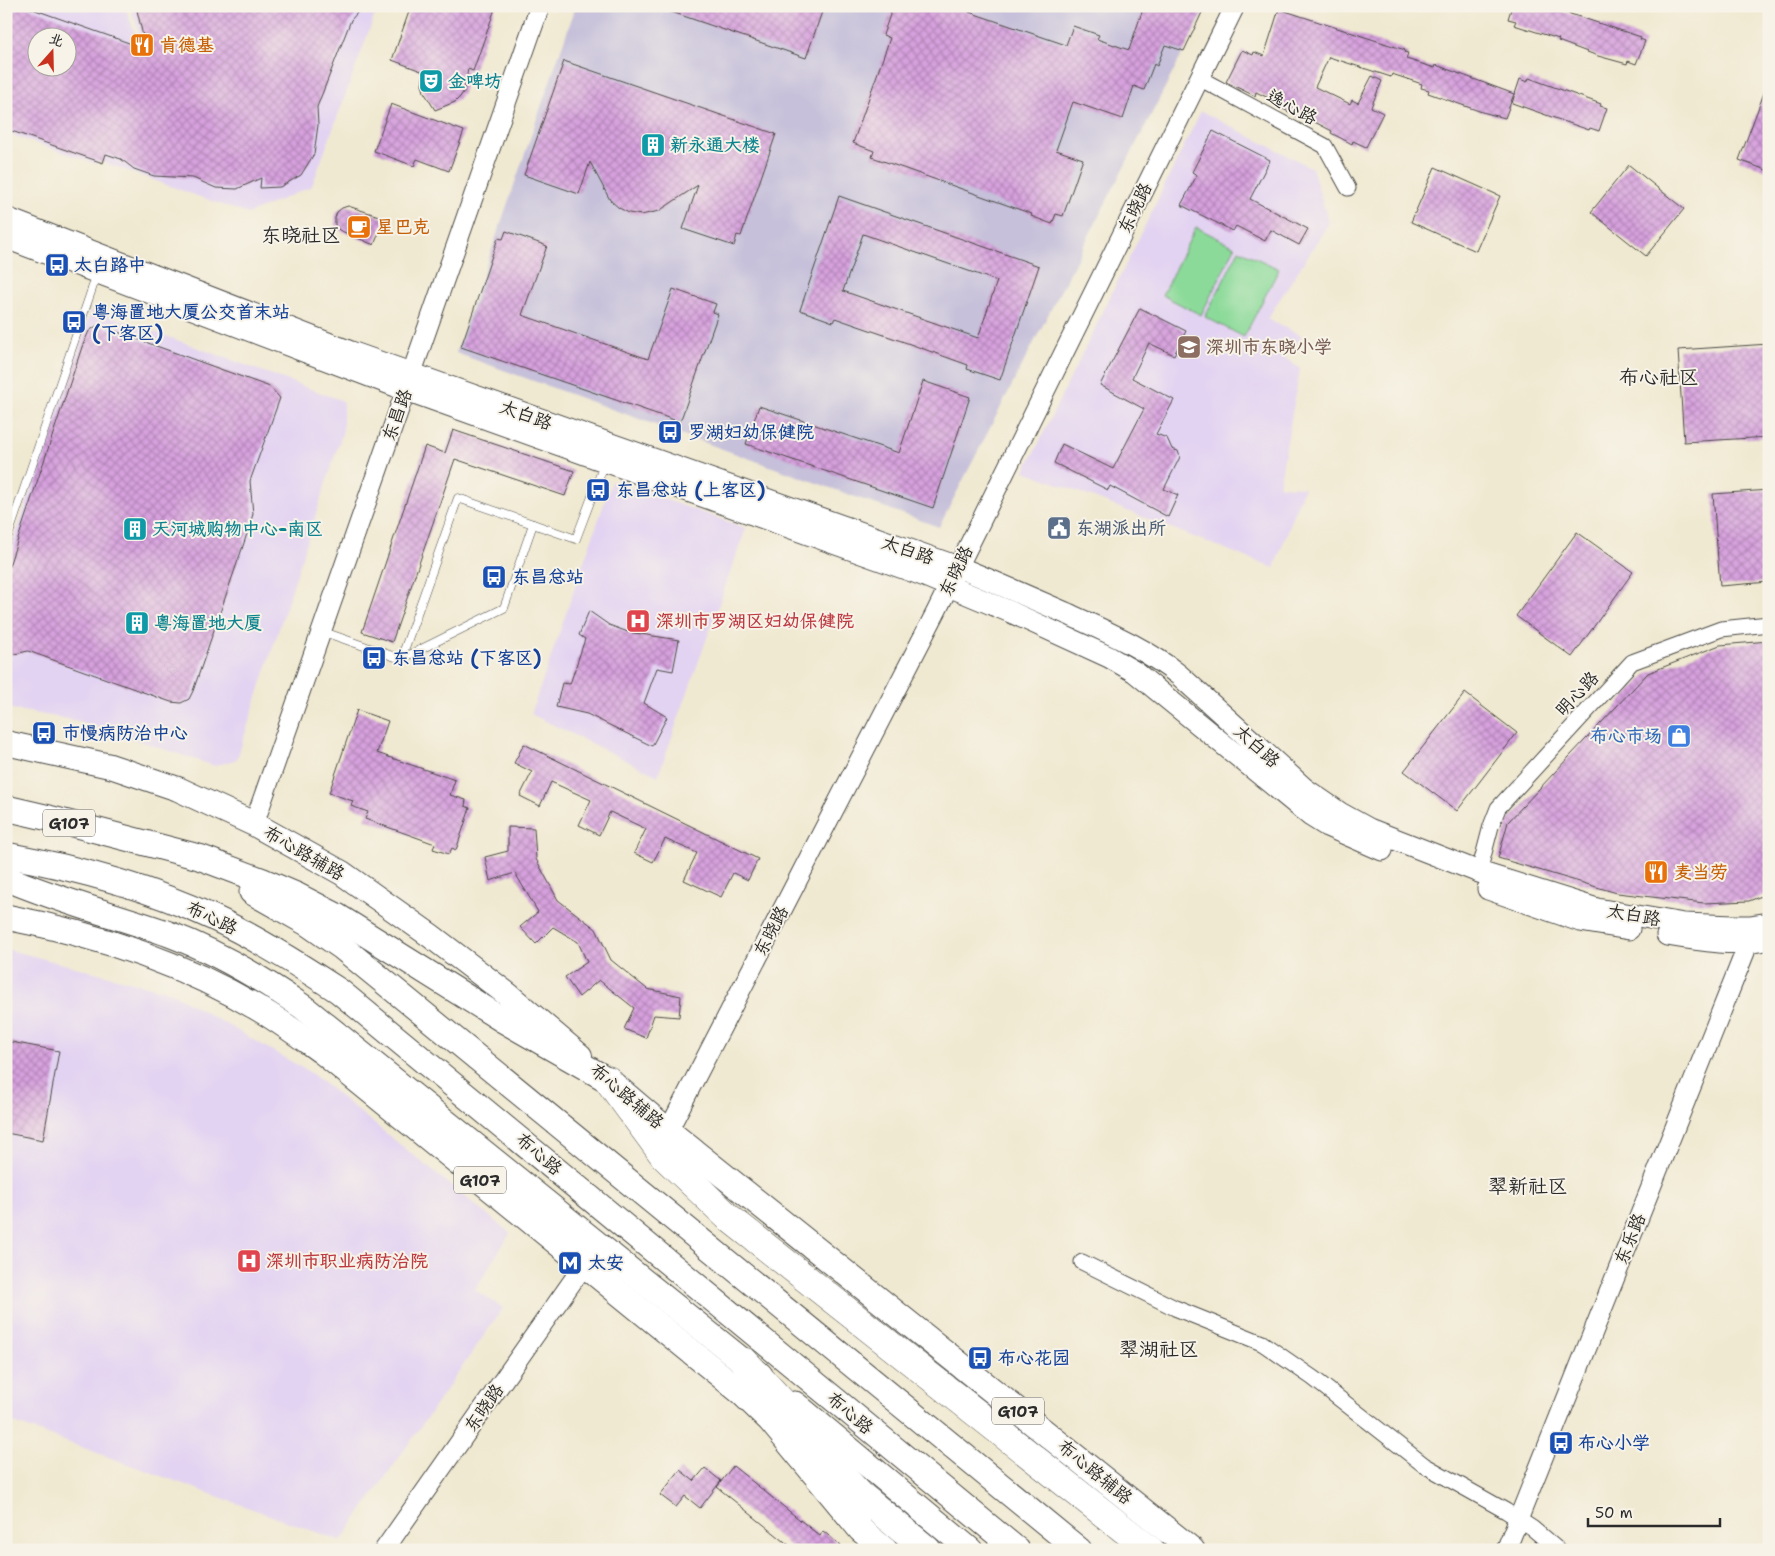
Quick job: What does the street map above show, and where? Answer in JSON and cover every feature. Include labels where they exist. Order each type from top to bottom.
[{"type":"highway","name":"布心路","points":[[6,808],[199,857],[254,877],[298,896],[338,916],[503,1020],[608,1080]]},
{"type":"highway","name":"布心路","points":[[131,841],[234,882],[273,903],[343,948],[1079,1550]]},
{"type":"highway","name":"布心路","points":[[6,855],[104,877],[180,903],[245,933],[302,966],[339,991],[1017,1550]]},
{"type":"highway","points":[[6,878],[39,892],[170,935],[240,966],[268,982],[302,1007],[745,1362],[891,1486],[970,1550]]},
{"type":"highway","name":"G107","points":[[6,917],[120,946],[194,975],[262,1010],[324,1053],[741,1392],[770,1420],[861,1530],[885,1550]]},
{"type":"highway","name":"布心路辅路","points":[[608,1080],[668,1131],[1192,1550]]},
{"type":"highway","points":[[608,1080],[664,1156],[728,1217],[1150,1550]]},
{"type":"highway","points":[[745,1362],[797,1418],[841,1475],[859,1494],[927,1550]]},
{"type":"main road","name":"太白路","points":[[6,218],[351,352],[409,381]]},
{"type":"main road","name":"太白路","points":[[6,238],[97,272],[1084,621],[1147,652],[1190,685],[1305,789],[1340,813],[1369,829],[1479,872],[1597,909],[1684,924],[1755,930],[1769,940]]},
{"type":"main road","name":"太白路","points":[[953,576],[1135,672],[1311,816],[1347,835],[1381,850],[1580,921],[1704,941],[1755,930]]},
{"type":"main road","name":"布心路辅路","points":[[6,743],[110,766],[178,789],[254,824],[342,873],[431,936],[507,994],[608,1080]]},
{"type":"street","name":"东昌路","points":[[254,824],[540,6]]},
{"type":"street","name":"东晓路","points":[[668,1131],[953,576],[1235,6]]},
{"type":"street","name":"逸心路","points":[[1198,78],[1325,146],[1348,188]]},
{"type":"street","name":"明心路","points":[[1479,872],[1491,826],[1498,808],[1632,662],[1721,629],[1769,624]]},
{"type":"street","name":"东乐路","points":[[1506,1550],[1755,930]]},
{"type":"street","points":[[1082,1262],[1174,1308],[1262,1343],[1313,1378],[1424,1465],[1506,1510],[1532,1528],[1558,1550]]},
{"type":"street","name":"东晓路","points":[[384,1550],[584,1265]]},
{"type":"lane","points":[[6,542],[97,272]]},
{"type":"lane","points":[[401,659],[458,498],[576,539],[608,453]]},
{"type":"lane","points":[[322,631],[401,659],[504,608],[533,524]]},
{"type":"shaded area","points":[[6,6],[125,6],[138,41],[97,164],[6,133]]},
{"type":"shaded area","points":[[130,6],[378,6],[312,186],[248,214],[100,161],[141,39]]},
{"type":"shaded area","points":[[576,6],[1207,6],[939,527],[456,353]]},
{"type":"shaded area","name":"深圳市东晓小学","points":[[1201,111],[1312,168],[1329,223],[1267,319],[1302,336],[1285,358],[1300,369],[1279,486],[1304,487],[1274,568],[1025,471]]},
{"type":"shaded area","name":"天河城购物中心-南区","points":[[92,309],[343,401],[343,430],[237,759],[215,766],[79,721],[6,708],[6,564]]},
{"type":"shaded area","name":"深圳市罗湖区妇幼保健院","points":[[612,481],[746,528],[658,776],[531,714]]},
{"type":"shaded area","name":"深圳市职业病防治院","points":[[6,949],[170,992],[311,1073],[510,1233],[475,1290],[503,1308],[341,1541],[6,1420]]},
{"type":"green space","points":[[1196,227],[1235,247],[1201,315],[1162,295]]},
{"type":"green space","points":[[1239,250],[1279,269],[1244,337],[1205,317]]},
{"type":"building","points":[[6,6],[24,6],[146,49],[136,6],[363,6],[351,20],[317,107],[318,125],[314,154],[301,175],[280,187],[260,188],[261,178],[237,189],[216,188],[193,178],[154,176],[134,169],[121,159],[106,154],[103,163],[6,129]]},
{"type":"building","points":[[411,6],[496,6],[473,71],[468,69],[464,91],[455,102],[435,110],[424,92],[422,84],[424,72],[392,60]]},
{"type":"building","points":[[663,6],[824,6],[806,58],[663,9]]},
{"type":"building","points":[[893,6],[971,6],[969,12],[1066,45],[1073,26],[1099,35],[1097,39],[1129,50],[1144,6],[1205,6],[1184,51],[1165,45],[1157,66],[1154,64],[1144,90],[1134,86],[1123,119],[1073,102],[1056,150],[1083,159],[1063,216],[1056,214],[1052,224],[1031,216],[1032,214],[872,157],[874,151],[853,143],[890,38],[883,35]]},
{"type":"building","points":[[1512,6],[1546,6],[1641,37],[1640,39],[1645,41],[1636,64],[1628,61],[1627,64],[1598,56],[1558,41],[1559,39],[1514,25],[1516,21],[1508,19]]},
{"type":"building","points":[[1279,9],[1405,50],[1404,52],[1408,53],[1406,59],[1435,68],[1436,65],[1514,94],[1505,118],[1428,93],[1429,90],[1421,88],[1422,84],[1392,74],[1391,77],[1329,57],[1315,87],[1350,104],[1352,100],[1358,103],[1372,76],[1382,81],[1371,107],[1383,113],[1366,147],[1353,141],[1352,144],[1305,117],[1303,119],[1281,108],[1283,105],[1256,92],[1255,96],[1226,82],[1242,50],[1253,55],[1254,52],[1264,56]]},
{"type":"building","name":"新永通大楼","points":[[564,61],[776,134],[741,236],[737,235],[734,246],[683,229],[698,185],[659,211],[641,215],[629,213],[619,208],[610,200],[590,162],[579,194],[524,175]]},
{"type":"building","points":[[1529,78],[1601,104],[1600,106],[1607,108],[1599,131],[1590,128],[1589,130],[1512,103],[1520,79],[1527,82]]},
{"type":"building","points":[[1767,85],[1769,85],[1769,171],[1739,160]]},
{"type":"building","points":[[391,104],[464,131],[449,171],[417,159],[414,166],[374,151]]},
{"type":"building","points":[[1213,131],[1270,160],[1250,199],[1308,229],[1299,245],[1271,230],[1265,241],[1236,226],[1233,231],[1181,205],[1197,175],[1192,172]]},
{"type":"building","points":[[1629,165],[1684,209],[1646,256],[1591,212]]},
{"type":"building","points":[[1435,167],[1500,196],[1476,251],[1411,222]]},
{"type":"building","points":[[839,196],[1039,266],[1000,380],[967,369],[968,365],[910,344],[835,318],[833,322],[800,310]],"holes":[[[863,234],[997,281],[978,338],[843,291]]]},
{"type":"building","name":"星巴克","points":[[348,206],[385,218],[374,245],[339,230],[335,225],[337,212]]},
{"type":"building","points":[[506,231],[547,246],[522,315],[648,359],[673,289],[716,304],[713,312],[718,314],[680,422],[461,347],[498,238],[503,239]]},
{"type":"building","points":[[1140,308],[1186,331],[1174,355],[1149,343],[1132,378],[1174,400],[1156,434],[1167,438],[1172,449],[1178,451],[1180,457],[1164,489],[1178,495],[1168,517],[1110,486],[1108,490],[1054,463],[1062,444],[1113,469],[1144,409],[1100,385]]},
{"type":"building","name":"天河城购物中心-南区","points":[[98,325],[270,387],[280,398],[250,481],[253,514],[244,543],[193,691],[189,699],[181,703],[171,702],[28,651],[6,656],[6,575],[82,347],[89,331]]},
{"type":"building","points":[[1769,344],[1769,437],[1684,442],[1678,350]]},
{"type":"building","points":[[923,381],[970,397],[933,508],[746,444],[759,406],[899,453]]},
{"type":"building","points":[[453,430],[574,471],[565,496],[455,459],[392,642],[362,632],[425,446],[445,453]]},
{"type":"building","points":[[1769,490],[1769,582],[1720,586],[1713,494]]},
{"type":"building","points":[[1577,532],[1633,572],[1572,657],[1516,616]]},
{"type":"building","points":[[589,611],[609,625],[628,632],[679,640],[673,671],[657,668],[644,703],[667,717],[652,746],[587,714],[556,707],[562,683],[570,684],[585,639],[579,635]]},
{"type":"building","name":"布心市场","points":[[1769,641],[1769,893],[1749,901],[1704,903],[1617,893],[1498,858],[1508,822],[1648,673],[1720,645]]},
{"type":"building","points":[[1465,693],[1517,733],[1457,811],[1404,771]]},
{"type":"building","points":[[357,710],[388,721],[377,753],[455,780],[450,795],[466,800],[465,806],[470,808],[456,850],[452,848],[449,854],[433,849],[435,844],[365,819],[368,812],[351,806],[353,801],[329,793]]},
{"type":"building","points":[[524,744],[758,859],[748,880],[733,873],[721,897],[684,880],[697,853],[665,839],[653,862],[634,853],[646,829],[610,812],[599,835],[579,825],[591,800],[551,782],[540,806],[520,796],[532,772],[514,763]]},
{"type":"building","points":[[508,827],[534,828],[536,859],[558,900],[596,929],[611,960],[647,989],[681,996],[679,1017],[654,1015],[646,1038],[624,1029],[634,1008],[599,980],[579,997],[565,977],[587,962],[578,942],[553,927],[536,944],[520,927],[538,912],[515,873],[490,881],[485,857],[508,851]]},
{"type":"building","points":[[6,1041],[59,1051],[43,1140],[6,1133]]},
{"type":"building","points":[[733,1466],[820,1536],[823,1531],[846,1550],[795,1550],[717,1487]]},
{"type":"building","points":[[705,1468],[721,1481],[700,1508],[685,1496],[676,1507],[660,1495],[680,1470],[694,1481]]},
{"type":"place","name":"肯德基","points":[[142,45]]},
{"type":"place","name":"金啤坊","points":[[431,81]]},
{"type":"place","name":"新永通大楼","points":[[653,145]]},
{"type":"place","name":"星巴克","points":[[359,227]]},
{"type":"place","name":"太白路中","points":[[57,265]]},
{"type":"place","name":"粤海置地大厦公交首末站 (下客区)","points":[[74,322]]},
{"type":"place","name":"深圳市东晓小学","points":[[1189,347]]},
{"type":"place","name":"罗湖妇幼保健院","points":[[670,432]]},
{"type":"place","name":"东昌总站 (上客区)","points":[[598,490]]},
{"type":"place","name":"东湖派出所","points":[[1059,528]]},
{"type":"place","name":"天河城购物中心-南区","points":[[135,529]]},
{"type":"place","name":"东昌总站","points":[[494,577]]},
{"type":"place","name":"深圳市罗湖区妇幼保健院","points":[[638,621]]},
{"type":"place","name":"粤海置地大厦","points":[[137,623]]},
{"type":"place","name":"东昌总站 (下客区)","points":[[374,658]]},
{"type":"place","name":"市慢病防治中心","points":[[44,733]]},
{"type":"place","name":"布心市场","points":[[1679,736]]},
{"type":"place","name":"麦当劳","points":[[1656,872]]},
{"type":"place","name":"深圳市职业病防治院","points":[[249,1261]]},
{"type":"place","name":"太安","points":[[570,1263]]},
{"type":"place","name":"布心花园","points":[[980,1358]]},
{"type":"place","name":"布心小学","points":[[1561,1443]]},
{"type":"district","name":"东晓社区","points":[[301,235]]},
{"type":"district","name":"布心社区","points":[[1659,377]]},
{"type":"district","name":"翠新社区","points":[[1528,1186]]},
{"type":"district","name":"翠湖社区","points":[[1159,1349]]}]
